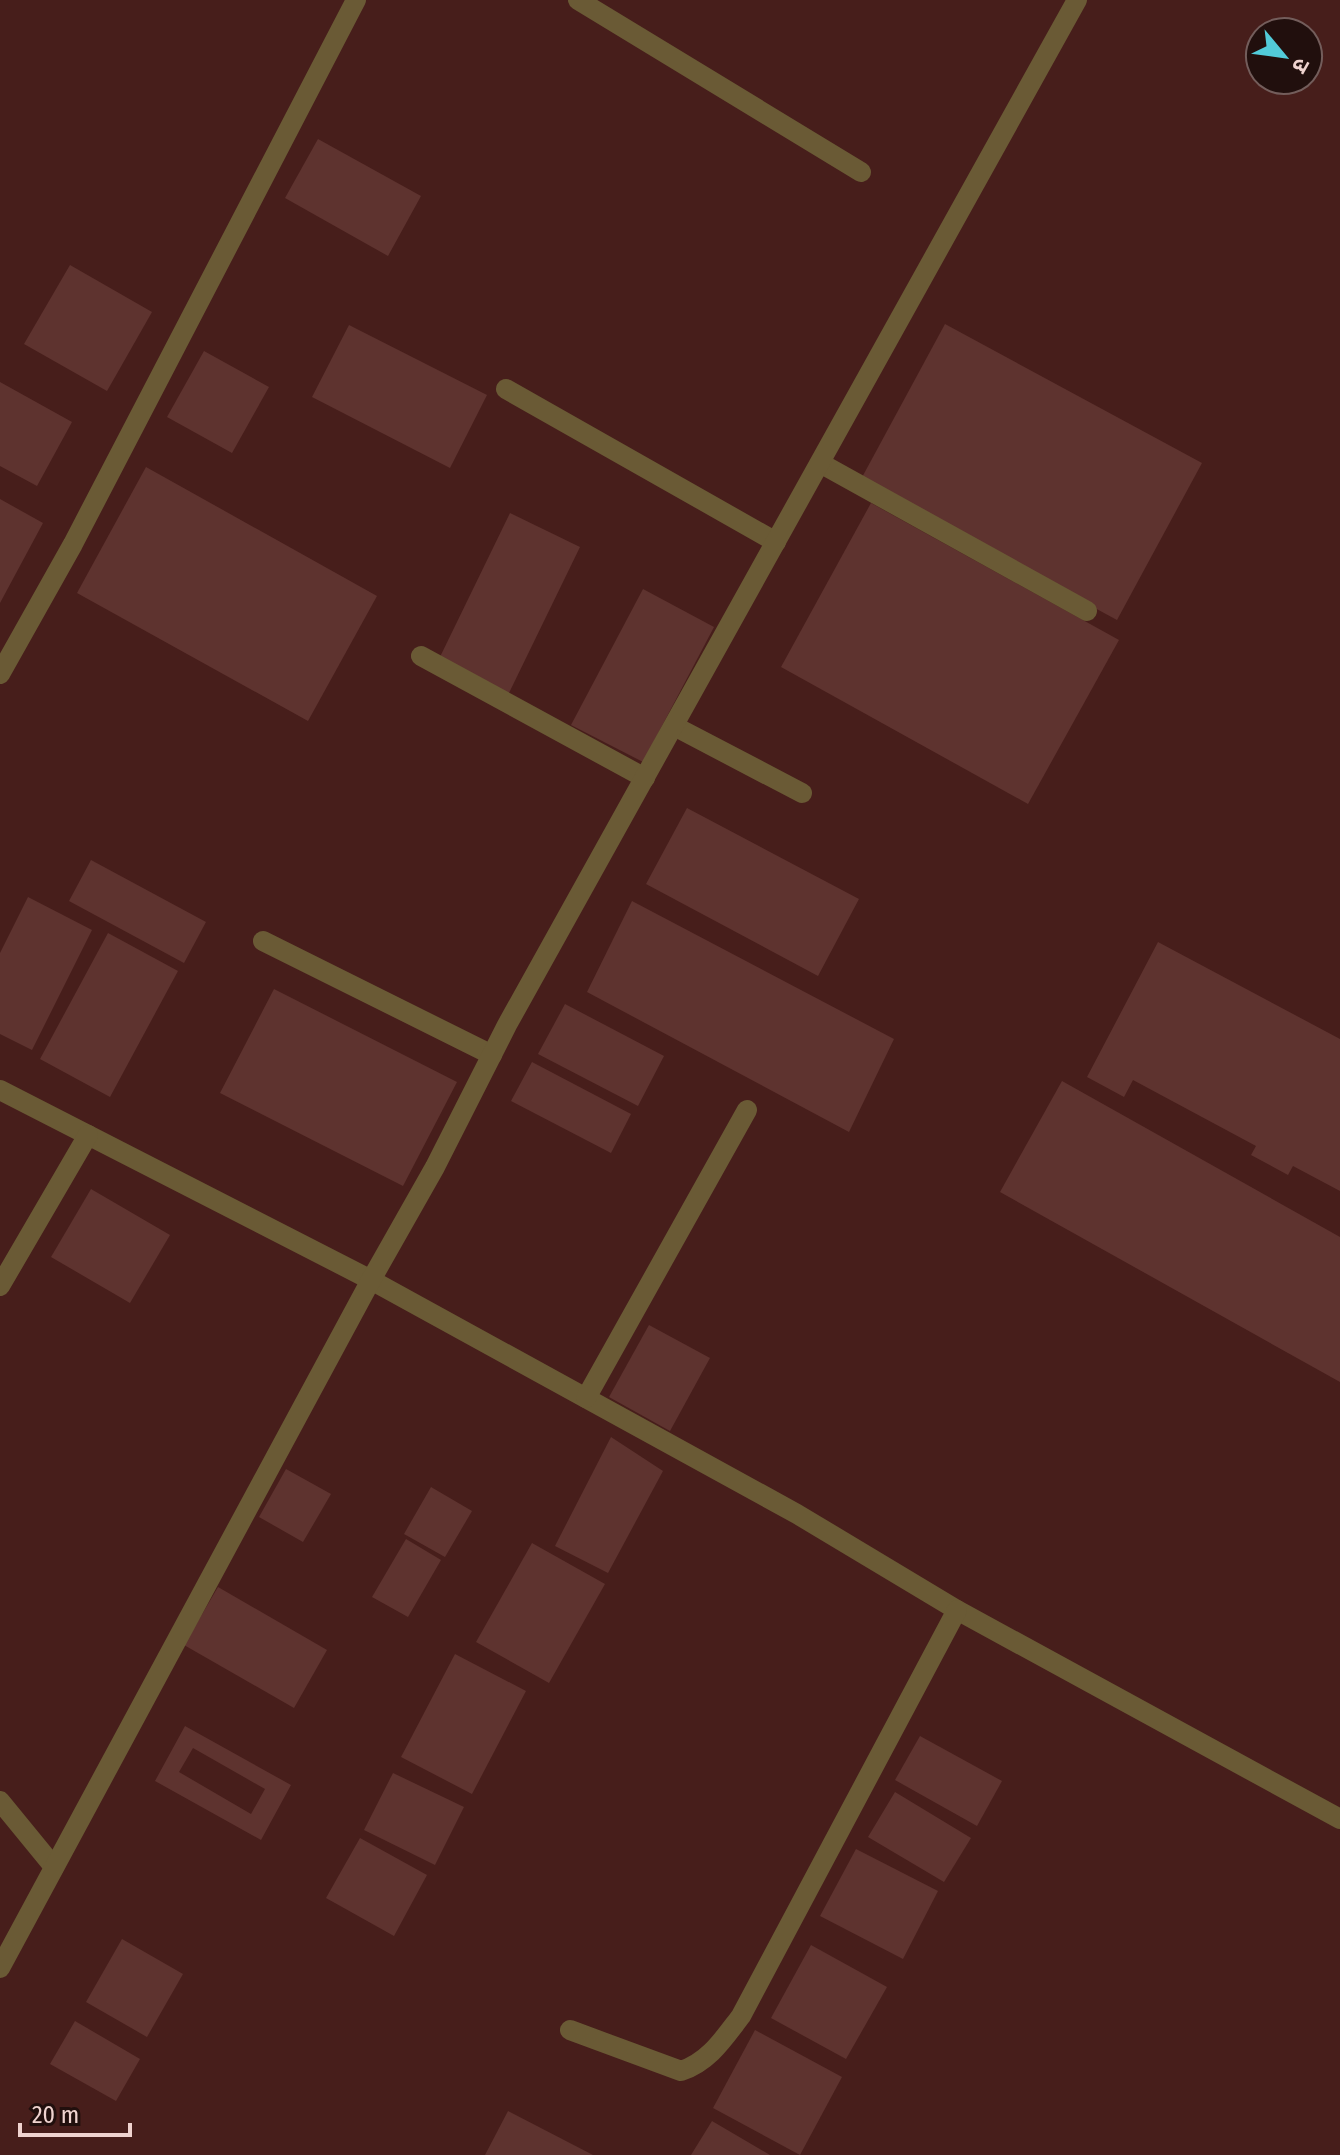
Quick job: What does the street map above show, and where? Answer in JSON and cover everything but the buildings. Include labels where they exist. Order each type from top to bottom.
[{"type":"street","points":[[0,674],[73,544],[356,0]]},
{"type":"street","points":[[578,0],[861,172]]},
{"type":"street","points":[[0,1968],[435,1167],[492,1055],[1077,0]]},
{"type":"street","points":[[506,389],[776,542]]},
{"type":"street","points":[[820,463],[1087,611]]},
{"type":"street","points":[[421,656],[645,778]]},
{"type":"street","points":[[674,726],[802,793]]},
{"type":"street","points":[[263,941],[492,1055]]},
{"type":"street","points":[[0,1090],[371,1280],[797,1514],[957,1610],[1340,1819]]},
{"type":"street","points":[[586,1398],[747,1110]]},
{"type":"street","points":[[0,1286],[88,1135]]},
{"type":"street","points":[[570,2030],[681,2071],[695,2066],[711,2053],[741,2016],[957,1610]]},
{"type":"street","points":[[0,1801],[54,1867]]}]
